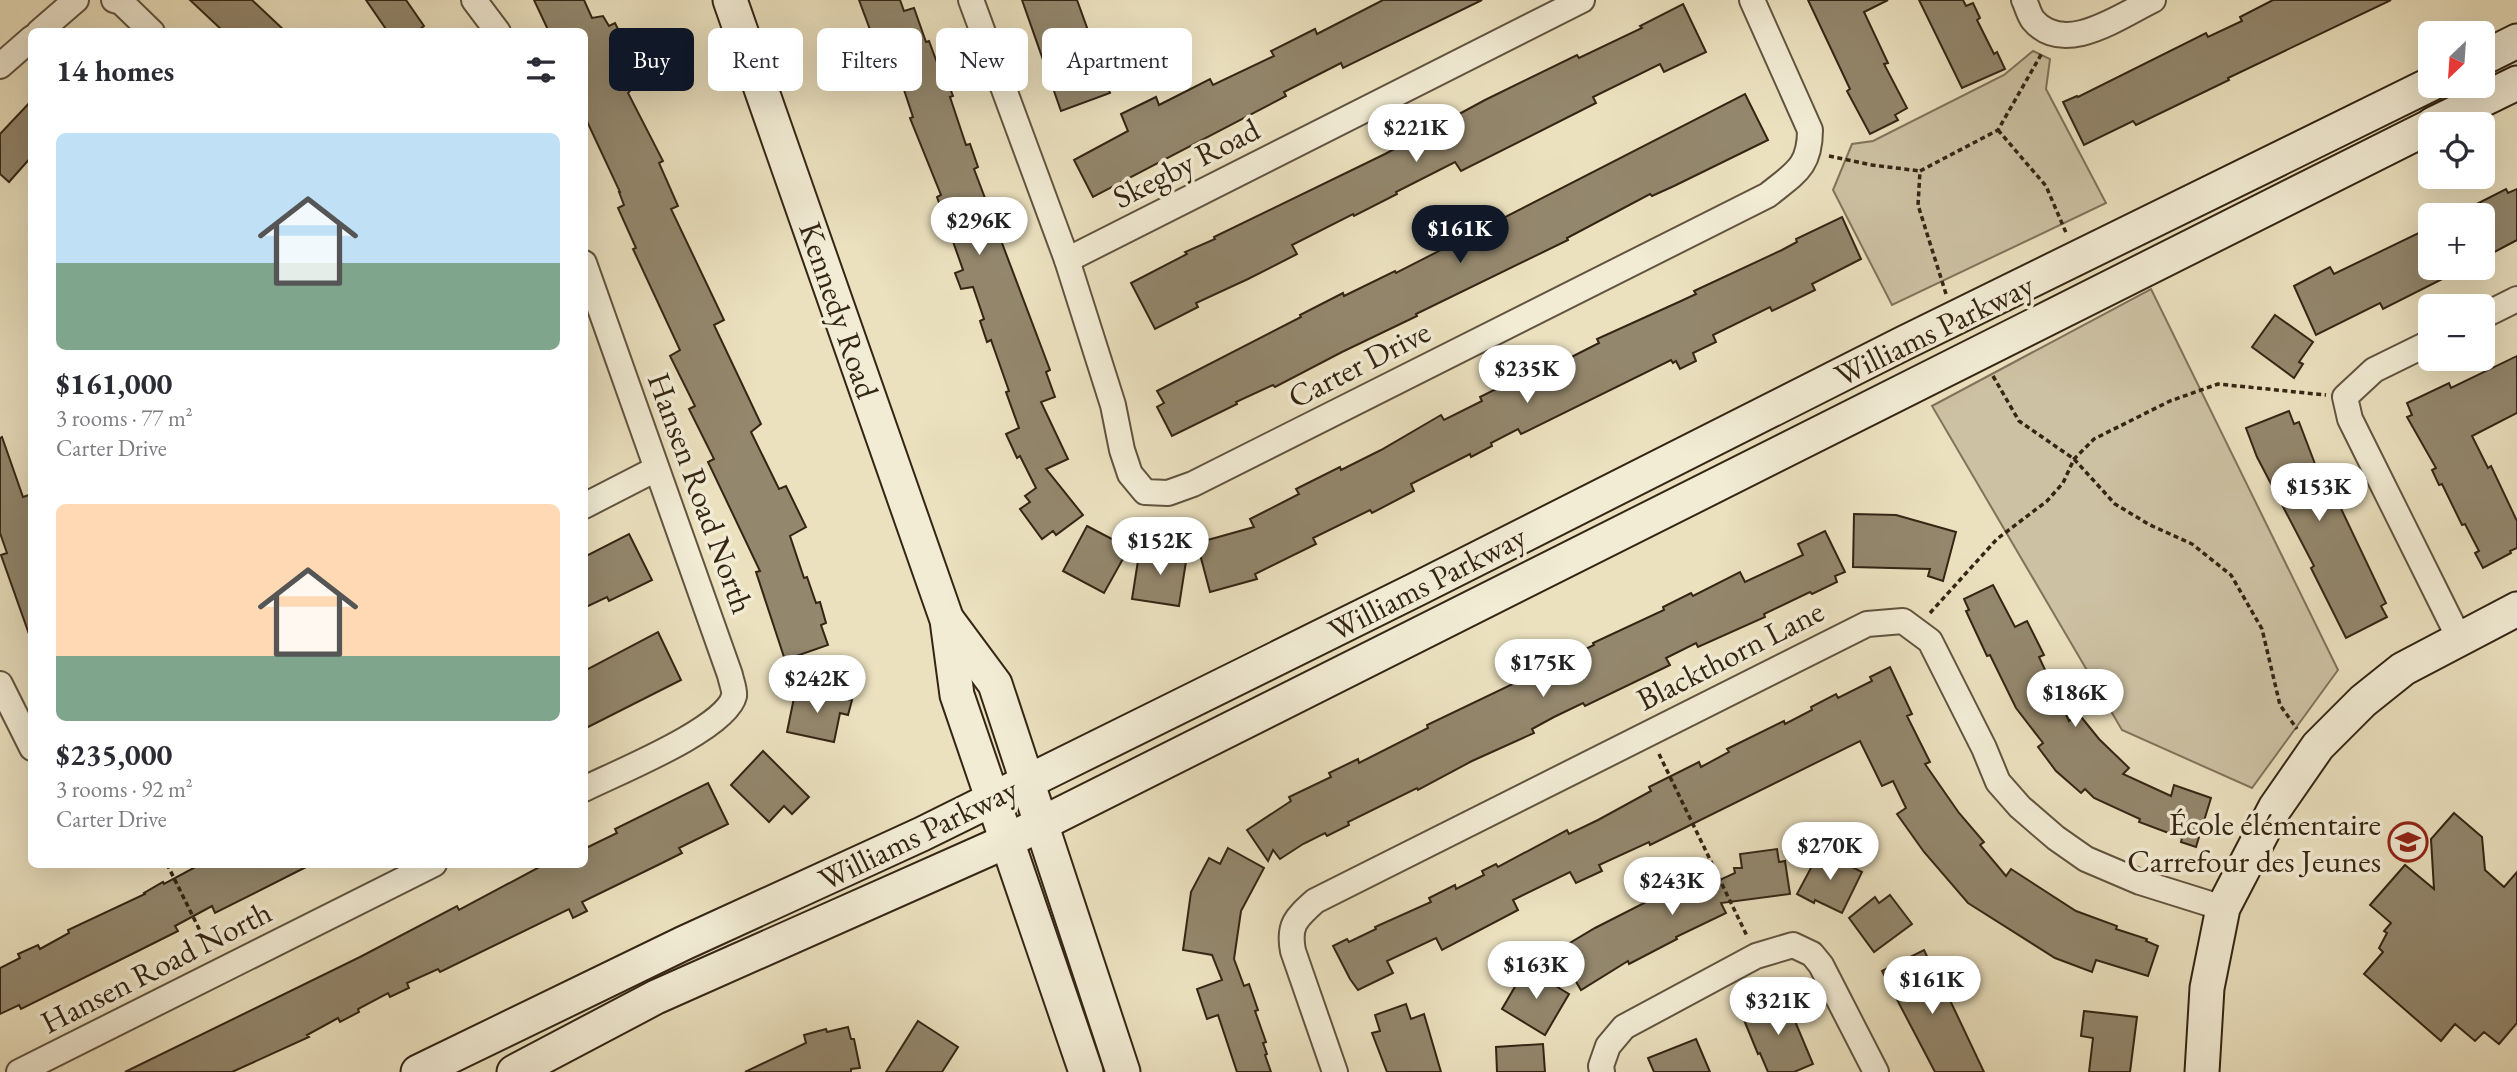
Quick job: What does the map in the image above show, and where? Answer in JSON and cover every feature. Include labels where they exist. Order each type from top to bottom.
[{"type":"main road","name":"Kennedy Road","points":[[730,0],[947,620]]},
{"type":"main road","points":[[2496,52],[2517,41]]},
{"type":"main road","name":"Williams Parkway","points":[[2458,112],[2517,83]]},
{"type":"main road","name":"Williams Parkway","points":[[418,1072],[684,943],[922,834],[2418,90]]},
{"type":"main road","name":"Williams Parkway","points":[[514,1072],[656,997],[1007,841],[2418,132]]},
{"type":"main road","points":[[2202,1072],[2207,988],[2223,908],[2275,808],[2318,746],[2363,701],[2403,669],[2517,609]]},
{"type":"main road","points":[[947,620],[995,684],[1123,1072]]},
{"type":"main road","points":[[947,620],[957,695],[1086,1072]]},
{"type":"street","points":[[44,28],[76,0]]},
{"type":"street","points":[[114,0],[121,2],[148,28]]},
{"type":"street","points":[[474,0],[495,28]]},
{"type":"street","points":[[971,0],[1067,260]]},
{"type":"street","name":"Skegby Road","points":[[1067,260],[1582,0]]},
{"type":"street","points":[[1752,0],[1810,130],[1810,152]]},
{"type":"street","points":[[2024,0],[2033,20],[2052,35],[2073,37],[2153,0]]},
{"type":"street","points":[[0,66],[28,42]]},
{"type":"street","name":"Carter Drive","points":[[1067,260],[1113,405],[1130,474],[1145,492],[1168,493],[1193,484],[1768,195],[1797,172],[1810,152]]},
{"type":"street","name":"Hansen Road North","points":[[588,274],[730,675],[734,694],[728,708],[703,730],[588,787]]},
{"type":"street","points":[[2495,310],[2517,299]]},
{"type":"street","points":[[2418,348],[2374,370],[2345,397],[2350,419],[2459,638]]},
{"type":"street","points":[[588,504],[656,469]]},
{"type":"street","name":"Blackthorn Lane","points":[[1335,1072],[1290,936],[1293,924],[1315,901],[1867,624],[1903,621],[1911,625]]},
{"type":"street","points":[[1911,625],[1930,641],[1998,782],[2020,807],[2086,859],[2140,882],[2223,908]]},
{"type":"street","points":[[0,684],[28,740]]},
{"type":"street","name":"Hansen Road North","points":[[19,1072],[426,868]]},
{"type":"street","points":[[1602,1072],[1604,1054],[1624,1027],[1756,956],[1793,945],[1812,954],[1826,975],[1875,1072]]},
{"type":"path","points":[[1810,152],[1872,165],[1920,171],[1998,130],[2052,35]]},
{"type":"path","points":[[1998,130],[2046,186],[2077,259]]},
{"type":"path","points":[[1920,171],[1918,205],[1947,296]]},
{"type":"path","points":[[1990,370],[2019,421],[2074,460],[2115,504],[2150,525],[2192,544],[2231,575],[2262,629],[2280,705],[2295,727],[2318,746]]},
{"type":"path","points":[[1911,625],[1926,618],[1997,539],[2048,501],[2063,483],[2074,460],[2094,439],[2170,401],[2218,384],[2345,397]]},
{"type":"path","points":[[1649,733],[1756,956]]},
{"type":"path","points":[[169,868],[220,972]]},
{"type":"shaded area","points":[[2033,51],[2050,59],[2046,89],[2106,203],[1892,305],[1833,190],[1852,144],[1873,141],[2004,75]]},
{"type":"shaded area","points":[[2151,289],[2338,670],[2252,788],[2122,730],[1932,406]]},
{"type":"building","points":[[190,0],[252,0],[282,28],[220,28]]},
{"type":"building","points":[[366,0],[406,0],[424,26],[421,28],[385,28]]},
{"type":"building","points":[[534,0],[584,0],[592,18],[603,16],[609,26],[615,23],[618,28],[609,28],[609,91],[630,91],[628,93],[663,161],[659,163],[678,206],[671,209],[724,320],[714,325],[761,424],[751,432],[779,489],[786,486],[806,527],[790,536],[804,578],[807,577],[816,603],[820,602],[826,623],[821,625],[828,645],[785,660],[756,572],[760,571],[708,462],[714,459],[689,409],[695,406],[670,356],[680,350],[633,249],[636,248],[618,208],[624,205],[620,192],[588,124],[588,28],[547,28]]},
{"type":"building","points":[[859,0],[900,0],[904,11],[914,8],[921,28],[869,28]]},
{"type":"building","points":[[1022,0],[1077,0],[1087,28],[1042,28],[1042,57]]},
{"type":"building","points":[[1383,0],[1482,0],[1343,68],[1341,63],[1284,92],[1286,96],[1093,197],[1074,160],[1128,131],[1121,114],[1156,97],[1159,105],[1186,91],[1192,91],[1192,88],[1210,79],[1213,85],[1274,56],[1271,51],[1315,29],[1317,34]]},
{"type":"building","points":[[1808,0],[1888,0],[1864,12],[1888,63],[1884,64],[1907,108],[1895,115],[1898,120],[1870,134],[1847,91],[1850,89]]},
{"type":"building","points":[[1919,0],[1963,0],[1966,6],[1973,3],[1980,18],[1977,20],[1994,54],[1997,52],[2005,69],[1962,88]]},
{"type":"building","points":[[2273,0],[2391,0],[2136,125],[2133,121],[2084,145],[2063,102],[2206,33],[2208,37],[2242,21],[2240,17]]},
{"type":"building","points":[[1683,4],[1706,52],[1664,72],[1660,64],[1593,97],[1596,103],[1461,171],[1455,162],[1354,216],[1353,214],[1292,245],[1297,254],[1196,303],[1198,307],[1155,329],[1131,283],[1187,254],[1185,252],[1215,239],[1214,237],[1385,154],[1485,100],[1577,55],[1579,58],[1642,28],[1640,26]]},
{"type":"building","points":[[922,31],[936,60],[936,91],[951,91],[953,96],[950,97],[966,145],[970,144],[978,167],[974,169],[1050,370],[1046,372],[1055,397],[1041,402],[1068,459],[1046,469],[1083,515],[1056,535],[1053,531],[1042,539],[1020,509],[1030,502],[1025,496],[1036,488],[1006,434],[1019,428],[1006,392],[1009,391],[991,340],[987,342],[980,321],[984,319],[973,287],[961,289],[955,273],[963,270],[950,233],[942,236],[936,219],[944,217],[937,197],[941,195],[910,118],[913,117],[904,91],[922,91]]},
{"type":"building","points":[[1054,91],[1109,91],[1110,93],[1061,111]]},
{"type":"building","points":[[1745,94],[1768,140],[1674,186],[1652,196],[1650,194],[1567,238],[1568,240],[1172,436],[1157,407],[1164,403],[1157,391],[1343,293],[1344,296],[1395,271],[1396,273]]},
{"type":"building","points":[[28,104],[28,161],[9,182],[0,174],[0,134]]},
{"type":"building","points":[[2506,189],[2508,193],[2517,189],[2517,240],[2495,252],[2495,203],[2479,203]]},
{"type":"building","points":[[1842,217],[1861,259],[1812,284],[1815,290],[1772,311],[1770,307],[1713,335],[1716,342],[1693,353],[1696,361],[1680,369],[1676,361],[1673,363],[1671,360],[1521,434],[1518,429],[1471,457],[1470,454],[1411,484],[1414,491],[1372,513],[1370,510],[1313,538],[1316,544],[1255,574],[1257,579],[1210,592],[1197,543],[1254,527],[1250,519],[1299,494],[1296,489],[1381,450],[1441,415],[1444,420],[1482,401],[1480,397],[1540,367],[1542,372],[1599,343],[1597,339],[1696,294],[1694,291],[1782,250],[1797,242],[1796,239]]},
{"type":"building","points":[[2418,233],[2418,280],[2440,280],[2383,309],[2380,303],[2316,335],[2294,286],[2330,267],[2334,274]]},
{"type":"building","points":[[2275,315],[2313,342],[2299,362],[2303,364],[2294,378],[2252,347]]},
{"type":"building","points":[[2517,356],[2517,413],[2472,436],[2488,468],[2491,466],[2517,521],[2517,548],[2483,568],[2475,553],[2479,551],[2465,524],[2462,525],[2442,484],[2439,485],[2432,470],[2436,468],[2407,417],[2412,415],[2407,403],[2449,383],[2451,388],[2486,371],[2495,371],[2495,367]]},
{"type":"building","points":[[2289,411],[2294,424],[2299,422],[2320,477],[2325,475],[2386,603],[2381,606],[2387,617],[2346,638],[2311,568],[2314,566],[2257,457],[2246,428]]},
{"type":"building","points":[[2,437],[23,497],[28,495],[28,631],[1,555],[7,553],[0,533]]},
{"type":"building","points":[[1854,514],[1896,515],[1956,532],[1943,581],[1928,576],[1930,569],[1853,567]]},
{"type":"building","points":[[1087,526],[1129,548],[1104,593],[1063,571]]},
{"type":"building","points":[[1825,531],[1845,572],[1835,576],[1837,582],[1812,594],[1810,592],[1764,614],[1765,617],[1698,647],[1696,643],[1666,658],[1670,665],[1585,706],[1583,703],[1554,717],[1532,729],[1534,733],[1348,822],[1349,825],[1327,836],[1325,833],[1280,859],[1273,850],[1268,861],[1247,830],[1291,801],[1289,797],[1331,777],[1329,773],[1358,759],[1359,763],[1428,728],[1427,725],[1664,610],[1663,607],[1691,593],[1693,596],[1740,572],[1745,582],[1803,555],[1798,544]]},
{"type":"building","points":[[629,534],[652,580],[609,601],[607,597],[588,606],[588,555]]},
{"type":"building","points":[[1140,548],[1187,555],[1179,606],[1132,599]]},
{"type":"building","points":[[1993,585],[2015,627],[2027,621],[2044,655],[2039,657],[2069,721],[2078,713],[2099,739],[2129,768],[2123,774],[2171,796],[2174,785],[2211,798],[2196,847],[2181,842],[2182,838],[2139,822],[2140,819],[2094,798],[2085,789],[2081,793],[2056,771],[2038,747],[2043,743],[2016,708],[1966,611],[1969,610],[1964,599]]},
{"type":"building","points":[[658,632],[681,680],[588,727],[588,669]]},
{"type":"building","points":[[1890,667],[1912,714],[1907,716],[1930,762],[1925,764],[1959,813],[1984,842],[1980,845],[2006,876],[2011,869],[2076,911],[2117,926],[2116,929],[2147,939],[2146,941],[2158,946],[2148,976],[2096,960],[2092,972],[2055,958],[1968,903],[1924,852],[1897,814],[1906,808],[1893,781],[1882,786],[1860,741],[1650,845],[1649,842],[1599,865],[1602,871],[1576,883],[1570,872],[1513,900],[1518,910],[1442,950],[1436,938],[1387,961],[1393,973],[1358,990],[1350,979],[1333,946],[1347,939],[1349,942],[1431,902],[1429,898],[1455,885],[1456,889],[1484,875],[1482,871],[1496,864],[1498,867],[1567,830],[1569,834],[1598,820],[1651,791],[1649,787],[1699,762],[1701,767],[1729,752],[1727,749],[1784,721],[1785,724],[1836,694],[1838,698],[1872,681],[1870,677]]},
{"type":"building","points":[[796,688],[852,700],[848,715],[840,713],[834,742],[787,732]]},
{"type":"building","points":[[763,751],[809,797],[792,814],[784,806],[769,822],[731,785]]},
{"type":"building","points":[[708,783],[728,824],[679,848],[682,853],[582,902],[587,911],[573,918],[569,909],[440,972],[438,969],[407,983],[409,988],[390,997],[388,993],[340,1022],[338,1018],[307,1035],[309,1037],[232,1072],[125,1072],[360,957],[457,906],[459,910],[538,868],[588,868],[588,847],[617,833],[615,829]]},
{"type":"building","points":[[2454,813],[2482,837],[2485,870],[2504,887],[2517,872],[2517,1023],[2499,1044],[2484,1032],[2475,1041],[2455,1024],[2441,1041],[2364,974],[2383,952],[2379,948],[2387,933],[2384,931],[2391,923],[2370,905],[2405,865],[2434,889],[2431,839]]},
{"type":"building","points":[[1228,848],[1264,868],[1241,911],[1234,959],[1244,986],[1249,984],[1258,1010],[1255,1011],[1266,1042],[1263,1043],[1267,1054],[1265,1055],[1271,1072],[1237,1072],[1218,1015],[1207,1019],[1197,989],[1222,980],[1212,955],[1183,950],[1191,892],[1209,858],[1220,864]]},
{"type":"building","points":[[1777,849],[1779,862],[1785,861],[1790,894],[1721,903],[1726,913],[1629,964],[1628,961],[1581,990],[1563,960],[1569,957],[1563,947],[1699,875],[1705,887],[1735,873],[1734,868],[1742,868],[1740,854]]},
{"type":"building","points":[[1820,851],[1862,872],[1842,913],[1797,894]]},
{"type":"building","points":[[194,868],[304,868],[215,913],[212,906],[175,926],[178,931],[21,1009],[19,1005],[0,1014],[0,968],[20,958],[18,954],[38,945],[40,949],[69,933],[68,930],[145,894],[163,882],[164,884]]},
{"type":"building","points":[[1890,895],[1912,924],[1874,952],[1849,918],[1875,897],[1879,903]]},
{"type":"building","points":[[1924,950],[1984,1072],[1935,1072],[1882,971]]},
{"type":"building","points":[[1526,968],[1569,994],[1545,1035],[1502,1009]]},
{"type":"building","points":[[1784,995],[1813,1064],[1794,1072],[1768,1072],[1744,1020],[1756,1015],[1753,1008]]},
{"type":"building","points":[[1406,1004],[1411,1019],[1424,1014],[1441,1072],[1387,1072],[1372,1033],[1380,1031],[1375,1015]]},
{"type":"building","points":[[2084,1011],[2137,1017],[2130,1072],[2089,1072],[2093,1038],[2081,1036]]},
{"type":"building","points":[[918,1021],[958,1047],[942,1072],[886,1072]]},
{"type":"building","points":[[848,1027],[851,1039],[854,1039],[860,1068],[851,1069],[851,1072],[745,1072],[806,1043],[804,1035]]},
{"type":"building","points":[[1696,1039],[1710,1072],[1654,1072],[1648,1058]]},
{"type":"building","points":[[1543,1044],[1545,1072],[1497,1072],[1496,1047]]},
{"type":"place","name":"École élémentaire Carrefour des Jeunes","points":[[2408,842]]}]
